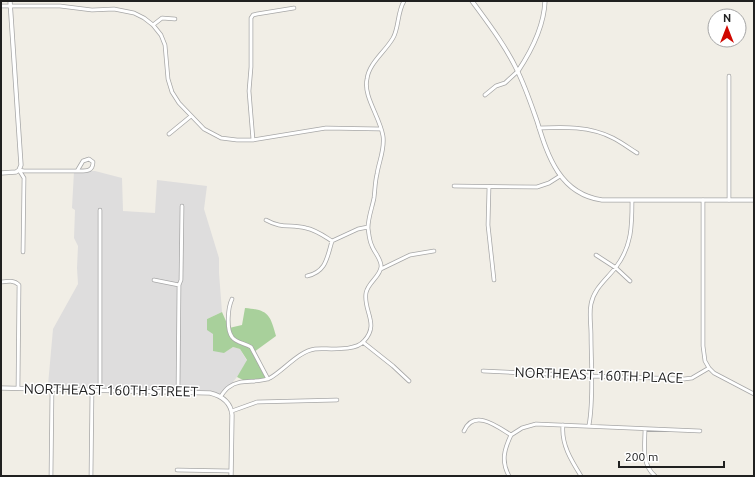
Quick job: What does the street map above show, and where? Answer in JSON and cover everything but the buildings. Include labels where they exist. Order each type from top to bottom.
[{"type":"street","points":[[10,1],[21,160],[20,170],[24,178],[23,252]]},
{"type":"street","points":[[381,269],[381,264],[370,240],[368,227],[384,142],[377,116],[368,94],[366,79],[368,73],[393,38],[400,9],[404,1]]},
{"type":"street","points":[[472,1],[506,48],[518,71],[530,101],[546,150],[560,176],[576,191],[585,196],[602,200],[754,200]]},
{"type":"street","points":[[485,95],[496,86],[505,83],[518,71],[529,54],[544,12],[544,1]]},
{"type":"street","points":[[1,6],[60,6],[92,10],[124,10],[134,13],[153,25],[161,35],[165,45],[169,86],[179,103],[204,129],[221,138],[253,140],[326,128],[381,129]]},
{"type":"street","points":[[253,140],[249,90],[251,67],[251,18],[257,14],[294,8]]},
{"type":"street","points":[[153,25],[162,18],[175,19]]},
{"type":"street","points":[[729,76],[729,200]]},
{"type":"street","points":[[169,134],[191,116]]},
{"type":"street","points":[[539,128],[586,129],[598,132],[612,137],[637,153]]},
{"type":"street","points":[[1,173],[16,172],[20,170],[24,171],[77,171],[88,171],[92,168],[93,162],[89,159],[83,161],[77,171]]},
{"type":"street","points":[[454,186],[537,187],[549,183],[560,176]]},
{"type":"street","points":[[489,187],[488,225],[494,280]]},
{"type":"street","points":[[589,426],[591,305],[596,292],[606,278],[616,268],[624,255],[630,239],[632,226],[632,200]]},
{"type":"street","points":[[703,200],[703,346],[705,361],[713,373],[754,394]]},
{"type":"street","points":[[178,392],[179,284],[181,280],[182,206]]},
{"type":"street","points":[[100,210],[100,390]]},
{"type":"street","points":[[266,220],[280,226],[299,226],[308,228],[317,231],[332,241]]},
{"type":"street","points":[[332,241],[358,229],[368,227]]},
{"type":"street","points":[[307,276],[320,271],[323,267],[328,257],[332,241]]},
{"type":"street","points":[[231,476],[232,411],[227,400],[221,396],[229,387],[234,384],[268,379],[276,375],[308,350],[355,347],[364,342],[370,334],[371,328],[366,302],[366,292],[368,286],[381,269],[410,255],[434,251]]},
{"type":"street","points":[[596,255],[616,268],[630,281]]},
{"type":"street","points":[[154,280],[179,284]]},
{"type":"street","points":[[1,282],[11,281],[16,282],[19,285],[18,388]]},
{"type":"street","points":[[232,299],[229,305],[229,331],[237,341],[251,347],[268,379]]},
{"type":"street","points":[[364,342],[409,381]]},
{"type":"street","name":"NORTHEAST 160TH PLACE","points":[[483,371],[684,379],[692,378],[709,368]]},
{"type":"street","name":"NORTHEAST 160TH STREET","points":[[1,388],[210,393],[221,396]]},
{"type":"street","points":[[51,476],[52,389]]},
{"type":"street","points":[[91,476],[92,390]]},
{"type":"street","points":[[232,411],[257,402],[337,400]]},
{"type":"street","points":[[464,431],[467,425],[471,422],[484,420],[511,436]]},
{"type":"street","points":[[509,476],[504,462],[504,455],[505,448],[511,436],[522,428],[536,424],[700,432]]},
{"type":"street","points":[[563,425],[563,436],[566,450],[581,476]]},
{"type":"street","points":[[645,429],[646,463],[655,476]]},
{"type":"street","points":[[177,470],[231,471]]},
{"type":"shaded area","points":[[74,171],[95,171],[122,178],[123,211],[155,213],[157,180],[207,186],[204,209],[219,258],[222,312],[207,319],[224,353],[233,347],[240,349],[247,361],[237,377],[221,396],[48,385],[53,329],[78,284],[78,246],[74,238],[75,210],[72,208]]},
{"type":"green space","points":[[245,308],[259,310],[267,314],[274,329],[276,336],[254,352],[268,379],[247,382],[237,377],[247,360],[240,349],[233,347],[224,353],[213,351],[213,334],[207,330],[207,319],[222,312],[229,328],[242,325]]}]
